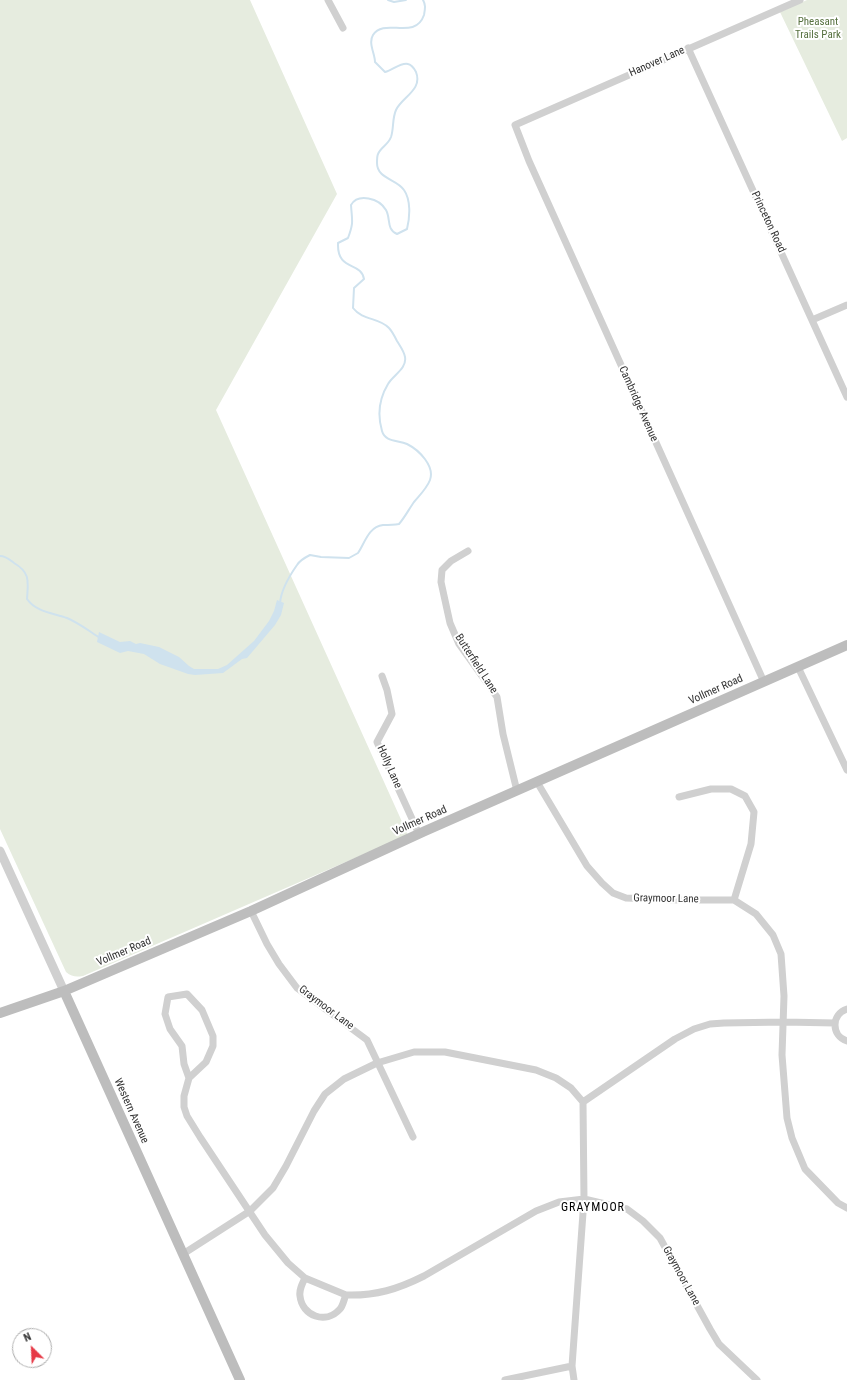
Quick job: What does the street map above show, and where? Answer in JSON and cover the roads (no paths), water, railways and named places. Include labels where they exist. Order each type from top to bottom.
[{"type":"main road","name":"Vollmer Road","points":[[0,1013],[64,991],[251,911],[419,834],[847,645]]},
{"type":"main road","name":"Western Avenue","points":[[64,991],[240,1380]]},
{"type":"street","points":[[328,0],[343,28]]},
{"type":"street","name":"Hanover Lane","points":[[514,124],[800,0]]},
{"type":"street","name":"Princeton Road","points":[[688,48],[847,397]]},
{"type":"street","name":"Cambridge Avenue","points":[[514,124],[764,682]]},
{"type":"street","points":[[812,320],[847,305]]},
{"type":"street","name":"Butterfield Lane","points":[[468,550],[451,561],[442,570],[442,582],[450,623],[459,644],[497,697],[503,734],[517,791]]},
{"type":"street","points":[[798,667],[847,770]]},
{"type":"street","name":"Holly Lane","points":[[382,676],[387,690],[392,714],[377,742],[419,834]]},
{"type":"street","name":"Graymoor Lane","points":[[537,782],[587,866],[613,893],[626,898],[734,900]]},
{"type":"street","points":[[679,797],[711,789],[731,789],[745,796],[754,812],[751,844],[734,900],[756,914],[773,935],[781,954],[784,982],[782,1055],[787,1118],[792,1138],[805,1169],[838,1203],[847,1208]]},
{"type":"street","name":"Western Avenue","points":[[0,851],[64,991]]},
{"type":"street","name":"Graymoor Lane","points":[[251,911],[267,944],[279,964],[297,988],[367,1040],[412,1137]]},
{"type":"street","points":[[187,994],[202,1010],[213,1036],[213,1046],[206,1062],[189,1078],[184,1064],[182,1046],[170,1029],[165,1014],[168,997],[187,994]]},
{"type":"street","points":[[847,1009],[840,1013],[834,1023],[837,1033],[840,1037],[847,1041]]},
{"type":"street","points":[[583,1102],[675,1039],[694,1029],[710,1024],[724,1023],[834,1023]]},
{"type":"street","points":[[183,1254],[250,1211],[273,1188],[286,1166],[314,1110],[326,1094],[344,1079],[377,1063],[414,1052],[445,1052],[536,1070],[556,1078],[571,1088],[583,1102],[584,1200],[572,1366],[574,1380]]},
{"type":"street","name":"Graymoor Lane","points":[[189,1078],[184,1096],[184,1107],[200,1137],[265,1235],[277,1250],[305,1278],[346,1295],[371,1294],[388,1291],[407,1284],[536,1211],[558,1202],[584,1200],[627,1209],[643,1221],[658,1236],[717,1341],[757,1380]]},
{"type":"street","points":[[305,1278],[301,1287],[300,1296],[302,1304],[310,1314],[320,1318],[332,1316],[340,1309],[346,1295]]},
{"type":"street","points":[[505,1380],[572,1366]]},
{"type":"water","points":[[277,600],[284,603],[281,615],[275,625],[247,658],[242,659],[223,673],[188,674],[160,664],[144,654],[128,651],[120,653],[97,642],[99,632],[120,642],[130,641],[136,644],[140,643],[159,647],[179,657],[194,669],[218,669],[227,665],[254,641],[269,621]]},
{"type":"waterway","points":[[388,0],[394,2],[406,0]]},
{"type":"waterway","points":[[280,603],[286,583],[301,560],[310,555],[349,558],[358,553],[370,532],[378,526],[399,524],[430,480],[430,469],[421,454],[407,444],[389,439],[382,431],[379,413],[381,401],[388,384],[404,365],[405,357],[402,349],[389,328],[381,322],[361,315],[353,308],[354,288],[364,279],[359,270],[341,258],[338,243],[348,238],[352,225],[351,205],[358,199],[368,198],[379,202],[386,210],[391,229],[397,234],[407,229],[409,209],[406,194],[401,186],[380,172],[377,158],[379,152],[391,137],[396,110],[417,84],[416,72],[412,66],[408,64],[403,64],[385,72],[375,62],[371,41],[373,35],[378,30],[384,28],[414,27],[420,23],[425,11],[423,0]]},
{"type":"waterway","points":[[0,556],[9,559],[26,574],[28,583],[27,599],[35,607],[45,612],[67,618],[100,638]]},
{"type":"district","name":"GRAYMOOR","points":[[593,1208]]},
{"type":"park label","name":"Pheasant Trails Park","points":[[818,28]]}]
